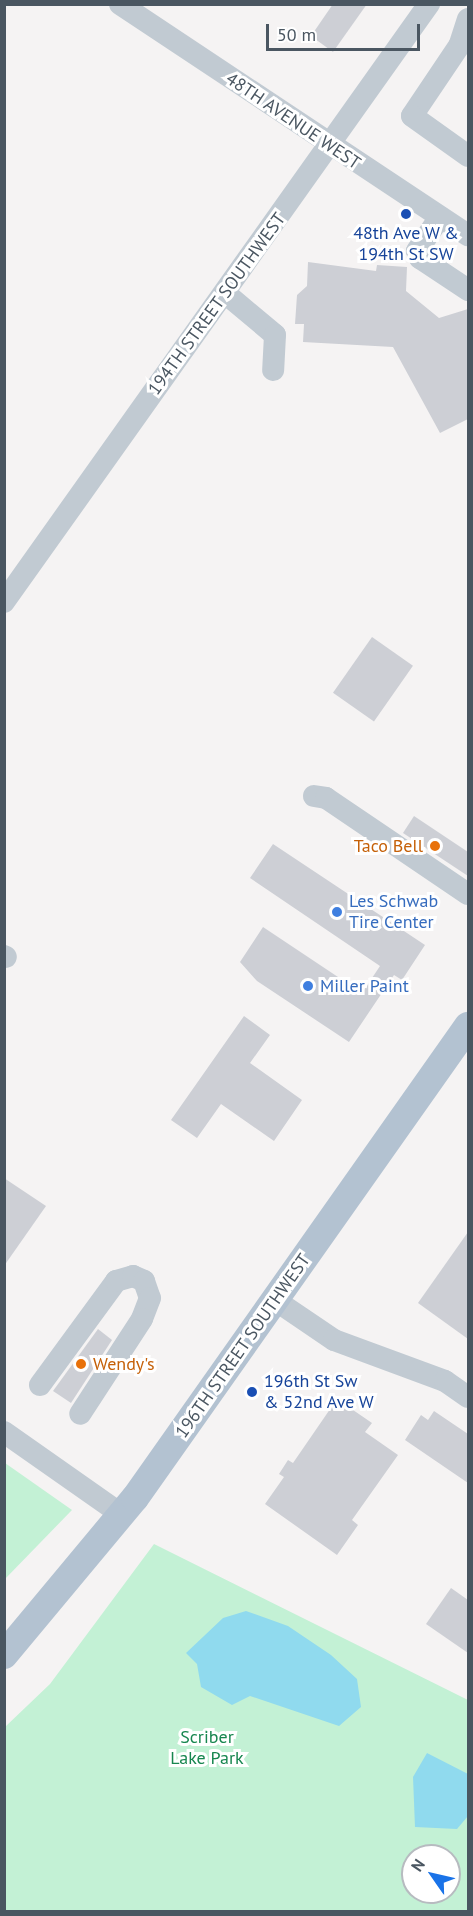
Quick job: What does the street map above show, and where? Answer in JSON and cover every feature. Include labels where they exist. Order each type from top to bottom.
[{"type":"main road","name":"196TH STREET SOUTHWEST","points":[[4,1655],[122,1515],[468,1026]]},
{"type":"street","name":"48TH AVENUE WEST","points":[[120,4],[330,146],[468,235]]},
{"type":"street","name":"194TH STREET SOUTHWEST","points":[[6,597],[330,146],[429,4]]},
{"type":"street","points":[[468,19],[459,46],[412,116],[468,156]]},
{"type":"street","points":[[440,217],[417,250],[420,258],[468,290]]},
{"type":"street","points":[[225,293],[275,335],[273,370]]},
{"type":"street","points":[[314,796],[327,798],[468,894]]},
{"type":"street","points":[[40,1386],[116,1281],[133,1276],[144,1281],[150,1298],[142,1319],[80,1414]]},
{"type":"street","points":[[276,1300],[334,1340],[445,1381],[468,1397]]},
{"type":"street","points":[[4,1432],[122,1515]]},
{"type":"green space","points":[[5,1463],[72,1510],[5,1579]]},
{"type":"green space","name":"Scriber Lake Park","points":[[154,1544],[468,1700],[468,1911],[5,1912],[5,1727],[50,1684]]},
{"type":"water","points":[[246,1611],[288,1626],[331,1655],[357,1679],[361,1707],[339,1726],[250,1696],[232,1705],[201,1687],[197,1664],[186,1653],[223,1618]]},
{"type":"water","points":[[427,1753],[468,1774],[468,1816],[457,1829],[415,1827],[413,1777]]},
{"type":"building","points":[[333,4],[367,4],[333,52],[311,36]]},
{"type":"building","points":[[308,262],[376,271],[377,265],[407,267],[406,291],[439,318],[468,309],[468,419],[440,433],[393,347],[303,342],[304,324],[295,324],[297,295],[307,286]]},
{"type":"building","points":[[372,637],[413,666],[374,721],[333,693]]},
{"type":"building","name":"Taco Bell","points":[[414,816],[468,852],[468,876],[403,833]]},
{"type":"building","points":[[273,844],[425,945],[402,980],[394,975],[349,1042],[257,981],[240,962],[263,927],[362,993],[380,966],[250,878]]},
{"type":"building","points":[[244,1016],[270,1035],[250,1063],[302,1100],[274,1141],[221,1104],[197,1138],[171,1120]]},
{"type":"building","points":[[4,1178],[46,1206],[4,1266]]},
{"type":"building","points":[[468,1232],[468,1339],[418,1303]]},
{"type":"building","points":[[98,1329],[112,1340],[71,1403],[53,1391]]},
{"type":"building","points":[[337,1399],[372,1423],[365,1432],[398,1455],[352,1520],[358,1525],[337,1555],[265,1504],[284,1477],[279,1474],[288,1460],[293,1463]]},
{"type":"building","points":[[434,1411],[468,1434],[468,1483],[405,1440],[421,1415],[428,1420]]},
{"type":"building","points":[[451,1588],[468,1600],[468,1653],[426,1624]]},
{"type":"place","name":"48th Ave W & 194th St SW","points":[[406,214]]},
{"type":"place","name":"Taco Bell","points":[[435,846]]},
{"type":"place","name":"Les Schwab Tire Center","points":[[337,912]]},
{"type":"place","name":"Miller Paint","points":[[308,986]]},
{"type":"place","name":"Wendy's","points":[[81,1364]]},
{"type":"place","name":"196th St Sw & 52nd Ave W","points":[[252,1392]]}]
